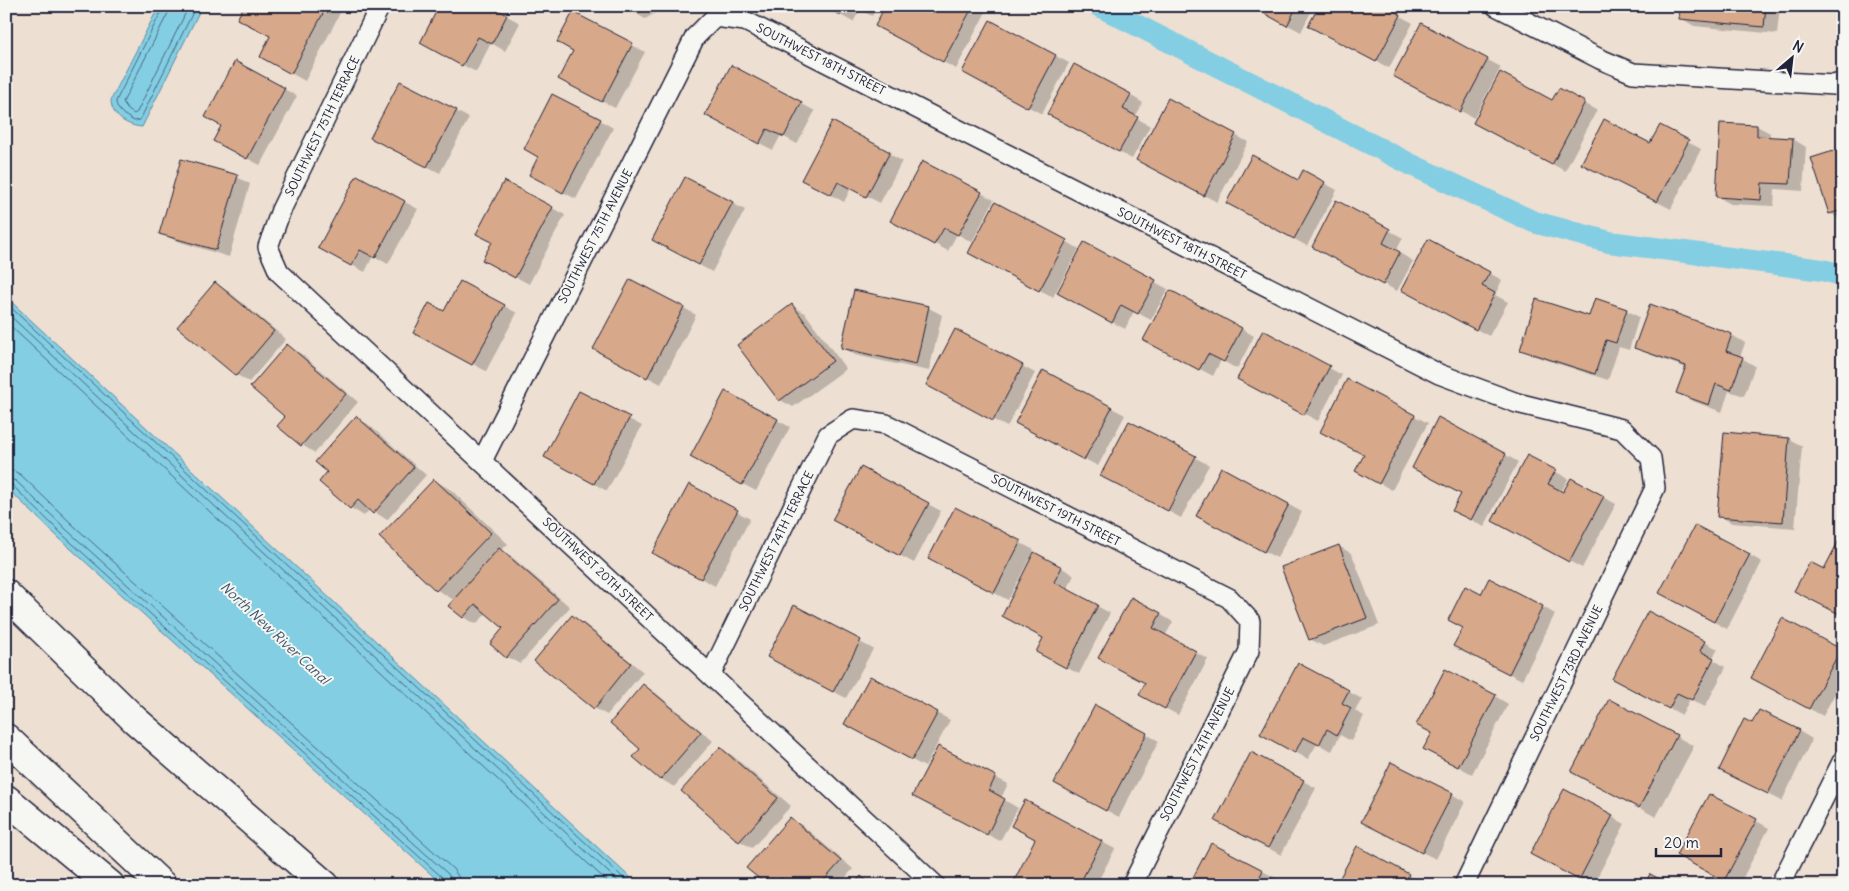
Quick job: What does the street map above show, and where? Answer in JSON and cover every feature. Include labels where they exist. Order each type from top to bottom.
[{"type":"main road","points":[[6,594],[135,720],[325,885]]},
{"type":"main road","points":[[6,738],[162,885]]},
{"type":"main road","points":[[6,800],[110,885]]},
{"type":"street","name":"SOUTHWEST 75TH TERRACE","points":[[268,247],[281,210],[380,6]]},
{"type":"street","points":[[1496,6],[1600,59],[1633,73],[1834,85],[1843,82]]},
{"type":"street","name":"SOUTHWEST 18TH STREET","points":[[714,17],[745,20],[1439,374],[1517,403],[1622,429],[1651,458]]},
{"type":"street","name":"SOUTHWEST 75TH AVENUE","points":[[482,461],[695,37],[714,17]]},
{"type":"street","name":"SOUTHWEST 20TH STREET","points":[[268,247],[279,272],[935,885]]},
{"type":"street","name":"SOUTHWEST 19TH STREET","points":[[853,419],[886,424],[1229,598],[1250,621]]},
{"type":"street","name":"SOUTHWEST 74TH TERRACE","points":[[711,674],[828,436],[853,419]]},
{"type":"street","name":"SOUTHWEST 73RD AVENUE","points":[[1464,885],[1655,488],[1651,458]]},
{"type":"street","name":"SOUTHWEST 74TH AVENUE","points":[[1132,885],[1249,651],[1250,621]]},
{"type":"street","points":[[1789,881],[1843,760]]},
{"type":"water","points":[[159,6],[202,6],[142,127],[131,125],[117,115],[111,100]]},
{"type":"water","name":"North New River Canal","points":[[6,297],[638,885],[443,885],[60,539],[6,487]]},
{"type":"building","points":[[244,6],[327,6],[291,74],[260,57],[270,36],[237,19]]},
{"type":"building","points":[[439,6],[492,6],[507,15],[492,44],[478,37],[462,66],[420,43]]},
{"type":"building","points":[[628,6],[642,6],[631,12]]},
{"type":"building","points":[[823,6],[845,6],[840,15]]},
{"type":"building","points":[[885,6],[973,6],[943,62],[875,26]]},
{"type":"building","points":[[1251,6],[1297,6],[1287,26]]},
{"type":"building","points":[[1319,6],[1385,6],[1401,15],[1376,62],[1308,26]]},
{"type":"building","points":[[1680,6],[1766,6],[1764,27],[1679,19]]},
{"type":"building","points":[[573,12],[633,43],[602,102],[558,79],[573,51],[557,42]]},
{"type":"building","points":[[990,20],[1056,55],[1028,108],[962,72]]},
{"type":"building","points":[[1421,23],[1488,59],[1460,112],[1393,76]]},
{"type":"building","points":[[235,61],[285,88],[247,159],[213,141],[221,126],[205,117]]},
{"type":"building","points":[[1074,64],[1131,94],[1123,109],[1138,117],[1119,152],[1047,114]]},
{"type":"building","points":[[731,65],[802,102],[784,137],[767,129],[759,144],[705,115]]},
{"type":"building","points":[[1500,72],[1552,100],[1559,88],[1585,102],[1552,165],[1473,123]]},
{"type":"building","points":[[400,81],[457,110],[427,167],[370,138]]},
{"type":"building","points":[[552,94],[601,119],[563,193],[529,175],[538,157],[524,149]]},
{"type":"building","points":[[1168,98],[1236,134],[1204,196],[1136,160]]},
{"type":"building","points":[[1604,119],[1650,143],[1660,125],[1689,140],[1657,202],[1581,164]]},
{"type":"building","points":[[832,121],[890,152],[866,197],[838,182],[831,195],[801,180]]},
{"type":"building","points":[[1720,123],[1757,125],[1757,136],[1793,138],[1790,184],[1762,183],[1761,200],[1716,197]]},
{"type":"building","points":[[1843,148],[1843,210],[1829,214],[1811,158]]},
{"type":"building","points":[[1252,155],[1298,180],[1303,170],[1325,182],[1294,239],[1226,203]]},
{"type":"building","points":[[181,159],[238,175],[216,250],[159,234]]},
{"type":"building","points":[[922,161],[982,192],[958,235],[944,228],[934,245],[890,221]]},
{"type":"building","points":[[357,175],[405,201],[375,258],[360,250],[351,266],[318,248]]},
{"type":"building","points":[[685,177],[733,202],[699,265],[652,240]]},
{"type":"building","points":[[504,181],[553,207],[515,278],[482,260],[492,242],[476,234]]},
{"type":"building","points":[[1336,200],[1390,229],[1383,243],[1400,252],[1383,285],[1312,247]]},
{"type":"building","points":[[995,202],[1067,240],[1039,291],[968,253]]},
{"type":"building","points":[[1428,239],[1490,272],[1482,286],[1495,293],[1476,330],[1401,290]]},
{"type":"building","points":[[1084,242],[1156,280],[1138,314],[1121,305],[1112,323],[1057,293]]},
{"type":"building","points":[[630,279],[684,307],[647,378],[593,349]]},
{"type":"building","points":[[460,281],[505,305],[472,365],[413,333],[429,303],[444,311]]},
{"type":"building","points":[[215,282],[274,331],[236,376],[177,327]]},
{"type":"building","points":[[854,290],[929,306],[916,365],[841,348]]},
{"type":"building","points":[[1170,290],[1242,328],[1224,362],[1208,354],[1199,370],[1143,340]]},
{"type":"building","points":[[1595,298],[1627,309],[1616,343],[1606,340],[1595,374],[1520,350],[1536,299],[1589,316]]},
{"type":"building","points":[[792,304],[833,361],[779,401],[737,345]]},
{"type":"building","points":[[1650,304],[1732,334],[1726,351],[1743,357],[1731,390],[1716,384],[1709,405],[1676,393],[1686,366],[1634,348]]},
{"type":"building","points":[[955,329],[1023,365],[993,421],[926,385]]},
{"type":"building","points":[[1263,330],[1330,366],[1304,415],[1237,379]]},
{"type":"building","points":[[287,344],[346,394],[301,446],[277,426],[285,417],[250,387]]},
{"type":"building","points":[[1043,370],[1112,407],[1084,460],[1015,423]]},
{"type":"building","points":[[1347,379],[1415,415],[1379,484],[1355,471],[1364,455],[1320,432]]},
{"type":"building","points":[[579,391],[630,417],[594,484],[544,457]]},
{"type":"building","points":[[725,391],[778,419],[742,485],[690,457]]},
{"type":"building","points":[[356,416],[414,467],[373,514],[358,500],[350,509],[319,482],[327,472],[315,462]]},
{"type":"building","points":[[1438,417],[1506,454],[1471,520],[1452,511],[1461,494],[1412,468]]},
{"type":"building","points":[[1129,421],[1196,456],[1168,511],[1100,476]]},
{"type":"building","points":[[1724,432],[1789,438],[1783,522],[1717,517]]},
{"type":"building","points":[[1527,455],[1556,470],[1548,484],[1563,492],[1571,478],[1604,496],[1569,562],[1492,521]]},
{"type":"building","points":[[861,467],[929,503],[900,556],[832,520]]},
{"type":"building","points":[[1221,467],[1289,504],[1264,552],[1196,516]]},
{"type":"building","points":[[434,479],[491,533],[436,591],[379,537]]},
{"type":"building","points":[[689,484],[738,510],[701,579],[652,553]]},
{"type":"building","points":[[955,507],[1021,541],[994,593],[928,559]]},
{"type":"building","points":[[1695,525],[1750,554],[1714,622],[1659,593]]},
{"type":"building","points":[[1839,540],[1843,542],[1843,616],[1794,591],[1810,562],[1824,569]]},
{"type":"building","points":[[1339,545],[1367,618],[1309,640],[1281,567]]},
{"type":"building","points":[[499,548],[558,599],[506,658],[490,644],[503,628],[475,604],[463,618],[448,606]]},
{"type":"building","points":[[1034,552],[1062,567],[1054,582],[1098,605],[1066,668],[1036,652],[1043,638],[1002,616]]},
{"type":"building","points":[[1489,578],[1543,606],[1509,674],[1453,646],[1463,628],[1448,620],[1465,586],[1481,594]]},
{"type":"building","points":[[1131,597],[1161,613],[1153,628],[1196,651],[1165,709],[1139,695],[1145,683],[1098,658]]},
{"type":"building","points":[[794,605],[861,640],[833,692],[767,657]]},
{"type":"building","points":[[1648,611],[1705,641],[1700,651],[1714,658],[1692,700],[1677,693],[1669,709],[1612,679]]},
{"type":"building","points":[[572,615],[631,663],[594,709],[534,661]]},
{"type":"building","points":[[1782,618],[1841,649],[1809,709],[1751,678]]},
{"type":"building","points":[[1298,663],[1349,690],[1342,703],[1351,708],[1337,735],[1327,729],[1319,745],[1303,737],[1295,753],[1260,734]]},
{"type":"building","points":[[1445,669],[1496,695],[1458,767],[1423,749],[1432,733],[1416,725]]},
{"type":"building","points":[[870,676],[938,712],[912,760],[844,724]]},
{"type":"building","points":[[643,684],[701,732],[660,780],[633,757],[640,749],[610,723]]},
{"type":"building","points":[[1609,699],[1677,735],[1639,808],[1571,772]]},
{"type":"building","points":[[1095,705],[1147,733],[1106,811],[1054,783]]},
{"type":"building","points":[[1759,710],[1800,730],[1768,794],[1719,770],[1744,719],[1752,723]]},
{"type":"building","points":[[938,746],[996,776],[989,790],[1005,799],[987,835],[912,796]]},
{"type":"building","points":[[720,747],[778,798],[739,842],[681,791]]},
{"type":"building","points":[[1251,752],[1304,780],[1268,848],[1215,821]]},
{"type":"building","points":[[1391,762],[1453,793],[1422,853],[1361,822]]},
{"type":"building","points":[[1564,789],[1613,815],[1579,880],[1530,854]]},
{"type":"building","points":[[1709,794],[1757,819],[1724,881],[1676,855]]},
{"type":"building","points":[[1025,800],[1102,841],[1079,885],[1017,885],[1013,883],[1035,839],[1011,826]]},
{"type":"building","points":[[790,817],[841,861],[820,885],[789,885],[781,878],[775,885],[767,885],[746,868]]},
{"type":"building","points":[[1211,843],[1263,870],[1256,885],[1189,885]]},
{"type":"building","points":[[1357,846],[1409,874],[1404,885],[1336,885]]},
{"type":"building","points":[[1650,874],[1671,885],[1644,885]]},
{"type":"building","points":[[861,876],[871,885],[853,885]]},
{"type":"waterway","points":[[1099,6],[1412,165],[1534,222],[1609,242],[1822,270],[1843,275]]}]
